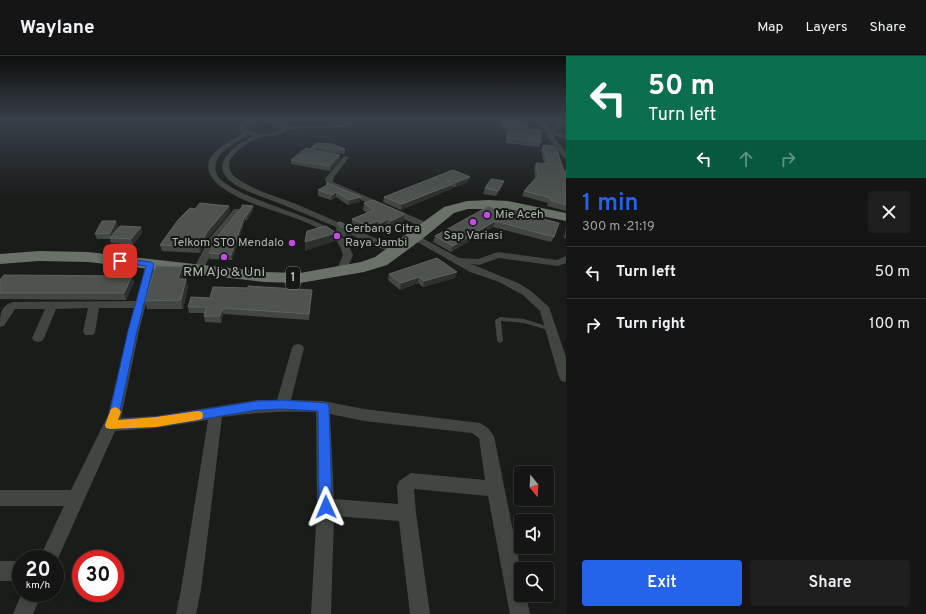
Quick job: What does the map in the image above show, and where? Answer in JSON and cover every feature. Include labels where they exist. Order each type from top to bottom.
[{"type":"highway","name":"1","points":[[0,259],[39,256],[88,258],[264,277],[300,278],[364,267],[381,260],[415,237],[449,210],[467,205],[508,205],[566,217]]},
{"type":"street","points":[[230,145],[220,151],[214,159],[212,167],[214,176],[222,184],[237,193],[323,227],[336,236],[346,248],[348,255],[341,272]]},
{"type":"street","points":[[242,145],[227,159],[226,166],[228,174],[235,180],[249,188],[339,225],[364,238],[396,250]]},
{"type":"street","points":[[556,145],[566,157]]},
{"type":"street","points":[[558,148],[566,148]]},
{"type":"street","points":[[342,157],[338,169],[329,179],[330,183],[427,226]]},
{"type":"street","points":[[198,270],[214,239],[236,211]]},
{"type":"street","points":[[415,237],[474,270],[503,280],[527,293],[546,310],[566,377]]},
{"type":"street","points":[[457,260],[478,262],[498,255],[558,263],[566,259]]},
{"type":"street","points":[[52,550],[115,415],[140,304],[151,264]]},
{"type":"street","points":[[0,323],[10,306],[140,304]]},
{"type":"street","points":[[89,332],[94,305]]},
{"type":"street","points":[[38,338],[52,306]]},
{"type":"street","points":[[283,405],[298,348]]},
{"type":"street","points":[[110,425],[156,422],[257,406],[283,405],[323,406],[364,415],[475,427],[480,429],[486,436],[520,614]]},
{"type":"street","points":[[321,614],[326,507],[323,406]]},
{"type":"street","points":[[186,614],[191,590],[216,412]]},
{"type":"street","points":[[420,614],[405,486],[411,481],[495,489]]},
{"type":"street","points":[[0,498],[76,498]]},
{"type":"street","points":[[326,507],[407,513]]},
{"type":"street","points":[[0,571],[12,571]]},
{"type":"street","points":[[23,614],[28,602]]},
{"type":"lane","points":[[500,341],[498,320],[500,319],[524,321],[551,329]]},
{"type":"building","points":[[314,145],[335,145],[345,149],[316,148],[315,150],[317,151],[340,155],[330,166],[291,160],[306,148],[309,149]]},
{"type":"building","points":[[543,145],[554,146],[557,150],[564,171],[566,171],[566,205],[550,200],[551,198],[524,191],[538,176],[536,163],[548,164]]},
{"type":"building","points":[[453,170],[470,177],[457,182],[446,180],[453,184],[402,204],[384,197]]},
{"type":"building","points":[[491,179],[504,181],[498,191],[485,188]]},
{"type":"building","points":[[327,183],[361,197],[349,200],[336,192],[332,195],[318,190],[326,186]]},
{"type":"building","points":[[373,200],[405,214],[391,221],[388,219],[381,223],[378,221],[366,225],[352,219],[374,210],[364,203]]},
{"type":"building","points":[[200,203],[229,206],[207,232],[199,247],[160,245],[178,220],[190,208],[195,209]]},
{"type":"building","points":[[242,205],[253,206],[247,215],[245,215],[231,255],[209,253],[219,235],[242,207]]},
{"type":"building","points":[[489,206],[504,215],[508,210],[559,223],[554,237],[495,221],[453,246],[435,236]]},
{"type":"building","points":[[102,221],[116,221],[110,233],[95,234]]},
{"type":"building","points":[[340,222],[352,228],[346,230],[337,223]]},
{"type":"building","points":[[120,226],[141,227],[131,239],[110,238]]},
{"type":"building","points":[[326,226],[336,233],[305,242],[307,231]]},
{"type":"building","points":[[437,258],[457,272],[424,281],[419,277],[401,283],[389,274]]},
{"type":"building","points":[[156,266],[182,267],[178,279],[186,279],[181,300],[145,301]]},
{"type":"building","points":[[4,275],[132,276],[124,293],[0,293],[0,280]]},
{"type":"building","points":[[248,286],[312,290],[309,314],[223,308],[220,316],[204,316],[207,307],[188,307],[191,297],[210,298],[213,287],[248,288]]},
{"type":"slow traffic","points":[[115,412],[110,425],[156,422],[198,415]]},
{"type":"place","name":"Mie Aceh","points":[[487,215]]},
{"type":"place","name":"Sap Variasi","points":[[473,222]]},
{"type":"place","name":"Gerbang Citra Raya Jambi","points":[[337,236]]},
{"type":"place","name":"Telkom STO Mendalo","points":[[292,243]]},
{"type":"place","name":"RM Ajo & Uni","points":[[224,257]]},
{"type":"route","points":[[120,261],[151,264],[133,331],[115,415],[110,425],[156,422],[257,406],[323,406],[326,507]]}]
